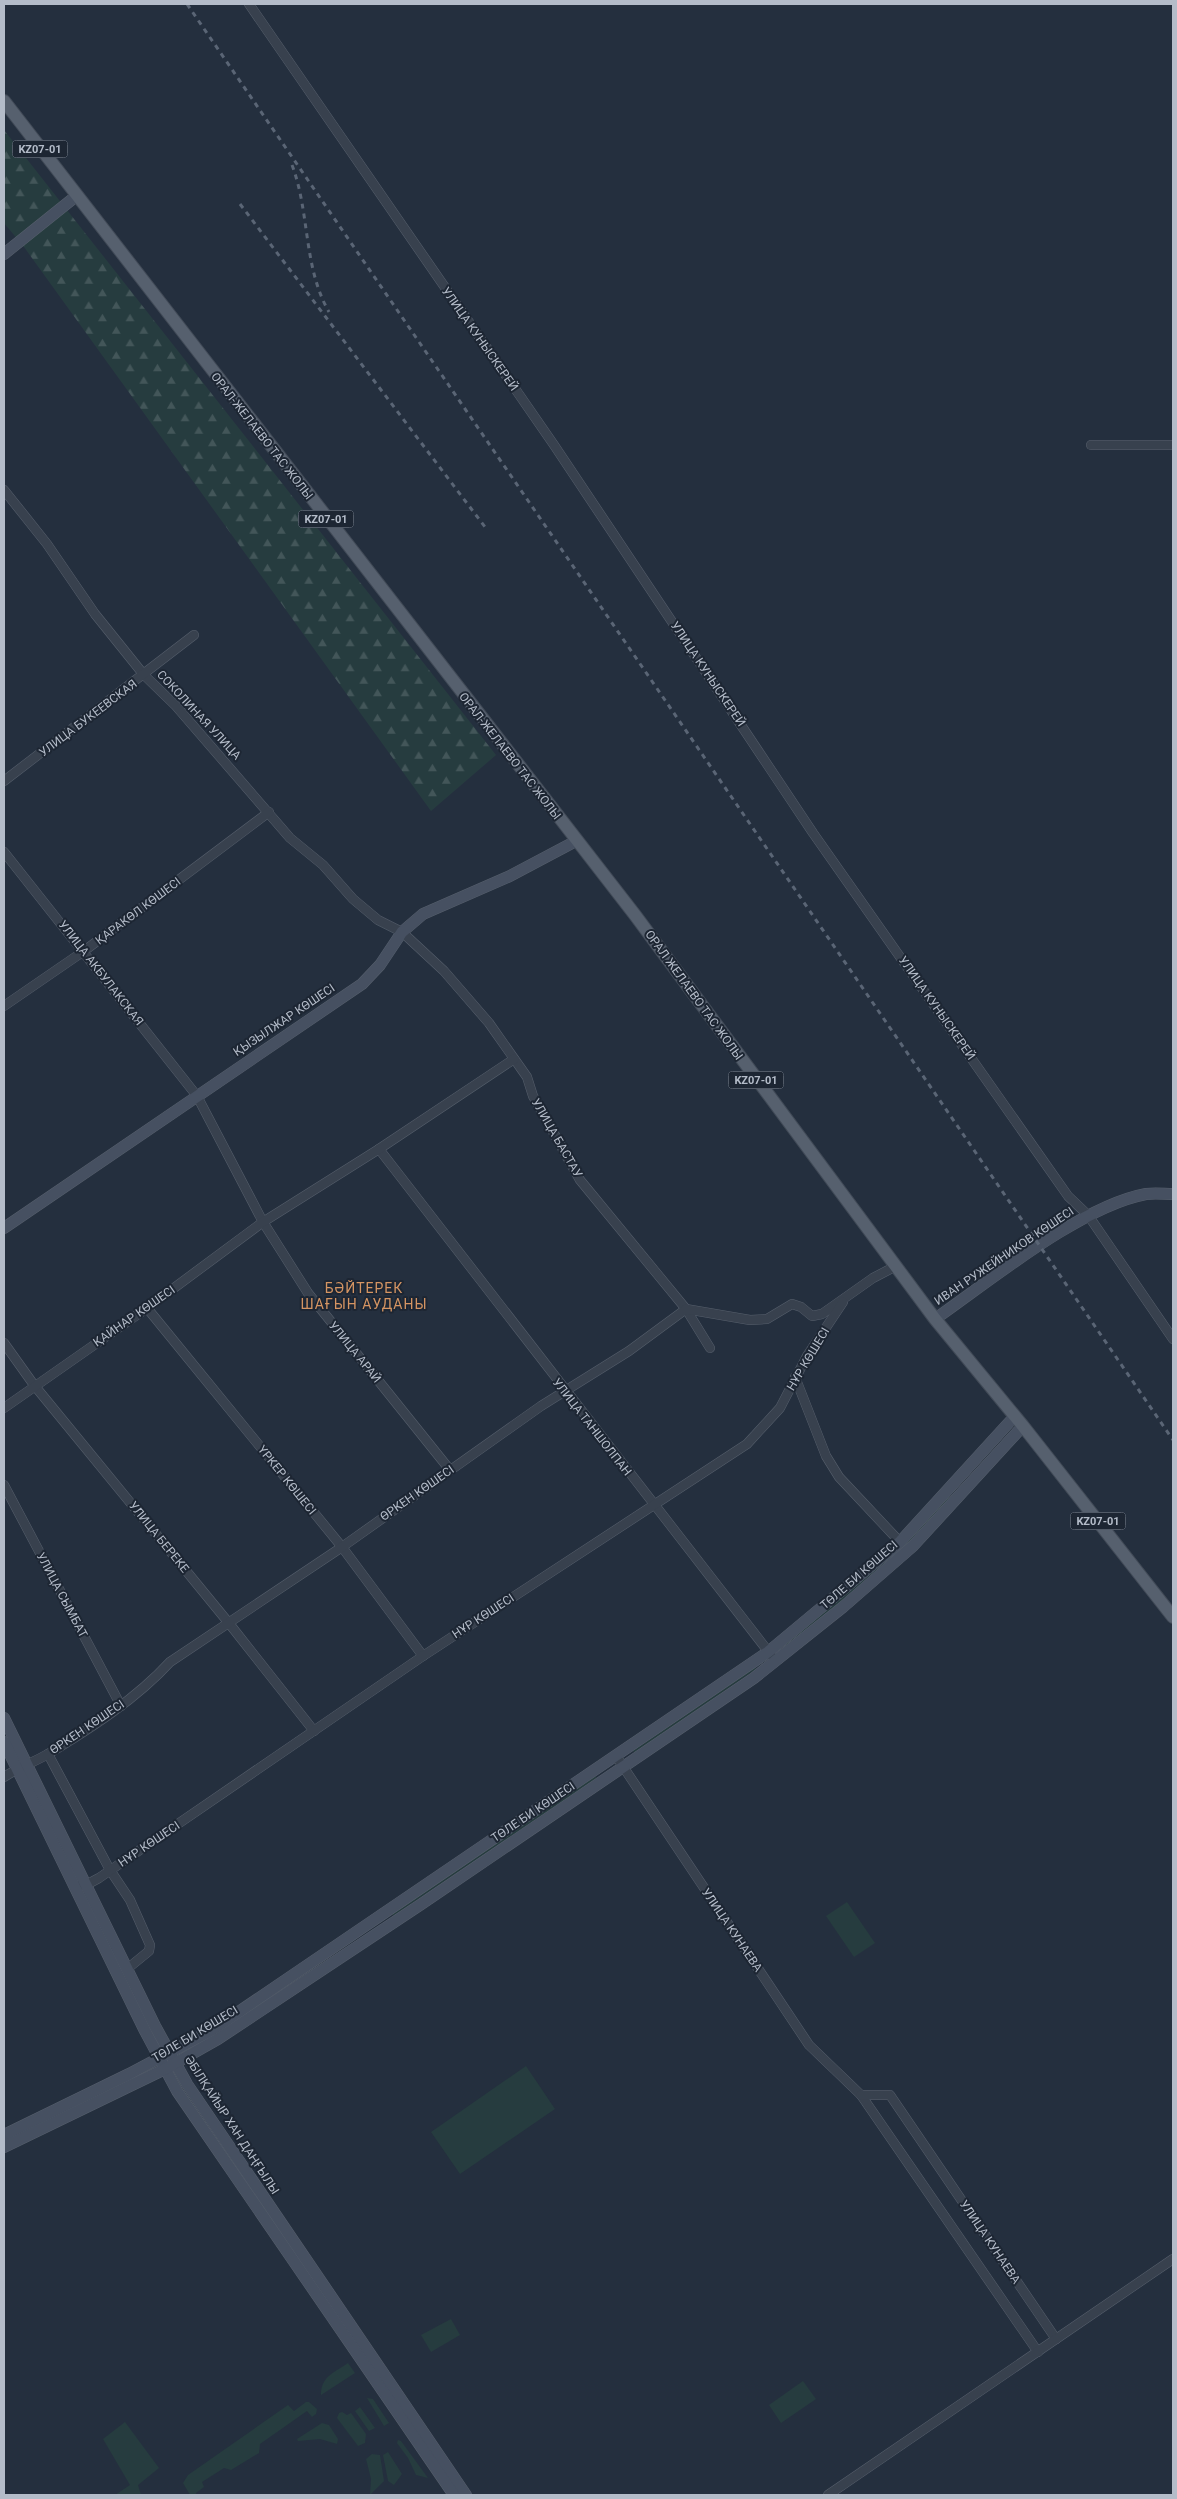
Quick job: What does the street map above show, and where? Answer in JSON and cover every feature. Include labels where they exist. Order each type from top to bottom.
[{"type":"main road","name":"ОРАЛ-ЖЕЛАЕВО ТАС ЖОЛЫ","points":[[4,101],[576,841]]},
{"type":"main road","points":[[4,254],[76,196]]},
{"type":"main road","name":"ҚЫЗЫЛЖАР КӨШЕСІ","points":[[4,1228],[362,984],[380,965],[402,932],[423,914],[510,876],[576,841]]},
{"type":"main road","name":"ОРАЛ ЖЕЛАЕВО ТАС ЖОЛЫ","points":[[576,841],[635,915],[935,1319]]},
{"type":"main road","name":"ИВАН РУЖЕЙНИКОВ КӨШЕСІ","points":[[935,1319],[1045,1243],[1088,1216],[1147,1194],[1173,1194]]},
{"type":"main road","name":"KZ07-01","points":[[935,1319],[1019,1421],[1173,1617]]},
{"type":"main road","name":"ТӨЛЕ БИ КӨШЕСІ","points":[[4,2147],[168,2061],[768,1652],[900,1542],[1019,1421]]},
{"type":"main road","name":"ТӨЛЕ БИ КӨШЕСІ","points":[[4,2135],[218,2039],[776,1662],[913,1546],[1019,1421]]},
{"type":"main road","name":"ӘБІЛҚАЙЫР ХАН ДАҢҒЫЛЫ","points":[[4,1718],[22,1767],[72,1881],[213,2146],[298,2265],[359,2359],[454,2495]]},
{"type":"main road","name":"ӘБІЛҚАЙЫР ХАН ДАҢҒЫЛЫ","points":[[4,1742],[22,1767],[86,1885],[168,2061],[187,2084],[466,2495]]},
{"type":"street","name":"УЛИЦА КУНЫСКЕРЕЙ","points":[[249,4],[554,445],[814,833],[1068,1196],[1088,1216],[1173,1339]]},
{"type":"street","points":[[1091,445],[1173,445]]},
{"type":"street","name":"СОКОЛИНАЯ УЛИЦА","points":[[4,490],[47,544],[95,614],[144,675],[176,706],[290,838],[323,865],[352,899],[378,920],[402,932]]},
{"type":"street","name":"УЛИЦА БУКЕЕВСКАЯ","points":[[4,781],[144,675],[194,634]]},
{"type":"street","name":"ҚАРАКӨЛ КӨШЕСІ","points":[[4,1006],[84,951],[269,812]]},
{"type":"street","name":"УЛИЦА АКБУЛАКСКАЯ","points":[[4,852],[197,1096]]},
{"type":"street","name":"УЛИЦА БАСТАУ","points":[[402,932],[489,1023],[527,1077],[532,1096],[580,1180],[686,1309],[710,1348]]},
{"type":"street","name":"ҚАЙНАР КӨШЕСІ","points":[[4,1408],[34,1385],[147,1308],[263,1222],[379,1149],[514,1059]]},
{"type":"street","name":"УЛИЦА АРАЙ","points":[[197,1096],[263,1222],[308,1293],[450,1470]]},
{"type":"street","name":"УЛИЦА ТАНШОЛПАН","points":[[379,1149],[412,1189],[564,1390],[776,1662]]},
{"type":"street","points":[[686,1309],[750,1320],[767,1319],[792,1304],[801,1307],[812,1316],[822,1314],[847,1295],[896,1266]]},
{"type":"street","name":"НҰР КӨШЕСІ","points":[[86,1885],[423,1656],[747,1444],[780,1408],[795,1377],[847,1295]]},
{"type":"street","name":"ҮРКЕР КӨШЕСІ","points":[[147,1308],[342,1547],[423,1656]]},
{"type":"street","name":"ӨРКЕН КӨШЕСІ","points":[[4,1777],[48,1754],[121,1706],[155,1678],[170,1662],[342,1547],[564,1390],[629,1351],[686,1309]]},
{"type":"street","name":"УЛИЦА БЕРЕКЕ","points":[[4,1343],[34,1385],[228,1622],[314,1731]]},
{"type":"street","points":[[795,1377],[826,1456],[839,1477],[900,1542]]},
{"type":"street","name":"УЛИЦА СЫМБАТ","points":[[4,1485],[121,1706]]},
{"type":"street","points":[[48,1754],[110,1870],[130,1900],[150,1945],[149,1951],[127,1970]]},
{"type":"street","name":"УЛИЦА КУНАЕВА","points":[[616,1756],[809,2045],[861,2094],[1038,2352]]},
{"type":"street","points":[[72,1881],[86,1885]]},
{"type":"street","name":"УЛИЦА КУНАЕВА","points":[[861,2094],[890,2095],[1056,2339]]},
{"type":"street","points":[[828,2495],[1173,2259]]},
{"type":"green space","points":[[4,130],[496,755],[431,811],[24,247],[4,223]]},
{"type":"green space","points":[[948,1496],[950,1498],[905,1546],[840,1603],[784,1648],[783,1646],[888,1555]]},
{"type":"green space","points":[[755,1667],[756,1669],[635,1753],[633,1751]]},
{"type":"green space","points":[[595,1776],[597,1778],[393,1916],[392,1913]]},
{"type":"green space","points":[[847,1902],[875,1943],[854,1957],[826,1916]]},
{"type":"green space","points":[[526,2066],[555,2109],[460,2174],[431,2132]]},
{"type":"green space","points":[[451,2319],[460,2335],[431,2352],[421,2335]]},
{"type":"green space","points":[[348,2363],[355,2373],[321,2395],[323,2383],[326,2379]]},
{"type":"green space","points":[[803,2381],[816,2399],[781,2423],[769,2405]]},
{"type":"green space","points":[[367,2398],[373,2399],[389,2423],[384,2426]]},
{"type":"green space","points":[[306,2402],[309,2402],[317,2409],[316,2414],[312,2417],[307,2411],[260,2444],[259,2453],[231,2470],[224,2468],[202,2482],[204,2487],[196,2495],[190,2495],[183,2483],[188,2475],[288,2405],[294,2411]]},
{"type":"green space","points":[[360,2407],[375,2428],[369,2431],[355,2411]]},
{"type":"green space","points":[[342,2412],[347,2415],[351,2413],[366,2434],[365,2443],[358,2446],[337,2418],[339,2413]]},
{"type":"green space","points":[[125,2422],[159,2468],[138,2485],[141,2495],[115,2495],[130,2485],[103,2439]]},
{"type":"green space","points":[[322,2423],[329,2425],[338,2439],[337,2444],[320,2439],[298,2441],[297,2439]]},
{"type":"green space","points":[[398,2440],[401,2441],[428,2478],[416,2475],[408,2458],[397,2443]]},
{"type":"green space","points":[[388,2452],[402,2474],[394,2485],[388,2481],[383,2455]]},
{"type":"green space","points":[[372,2454],[380,2455],[384,2481],[370,2495],[371,2479],[366,2459]]},
{"type":"railway","points":[[187,4],[1173,1440]]},
{"type":"railway","points":[[292,165],[302,201],[315,277],[329,312]]},
{"type":"railway","points":[[240,204],[485,527]]},
{"type":"district","name":"БӘЙТЕРЕК ШАҒЫН АУДАНЫ","points":[[364,1296]]}]
